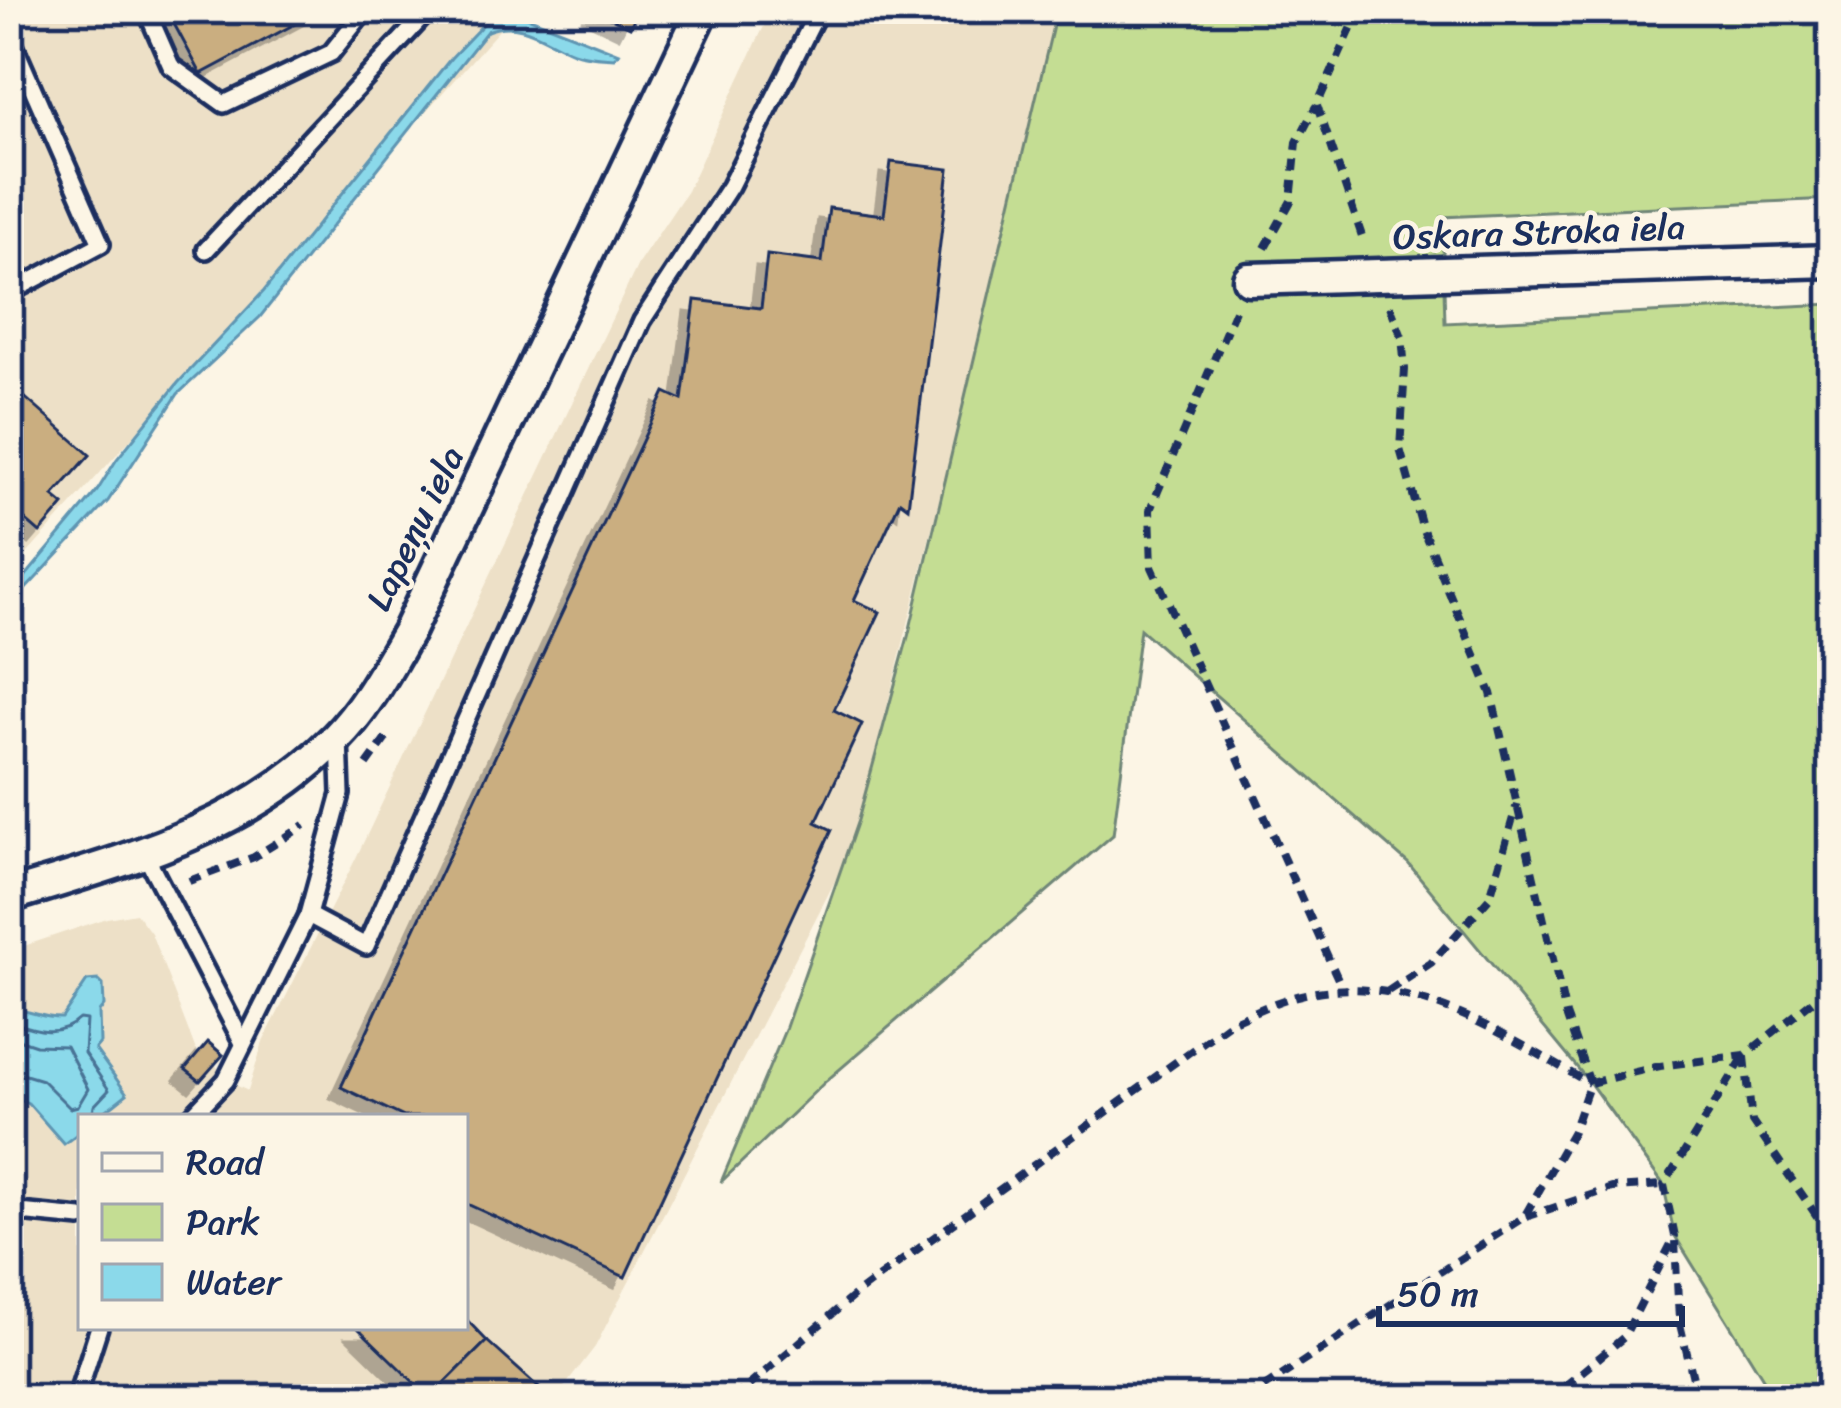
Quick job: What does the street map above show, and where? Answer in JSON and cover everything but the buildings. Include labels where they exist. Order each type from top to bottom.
[{"type":"street","name":"Lapeņu iela","points":[[9,896],[146,854],[220,824],[286,782],[338,736],[382,678],[408,632],[703,9]]},
{"type":"street","name":"Oskara Stroka iela","points":[[1249,279],[1832,262]]},
{"type":"lane","points":[[146,9],[171,66],[224,104],[332,53],[366,9]]},
{"type":"lane","points":[[206,250],[430,9]]},
{"type":"lane","points":[[308,915],[366,946],[642,321],[730,185],[819,9]]},
{"type":"lane","points":[[9,34],[101,244],[9,293]]},
{"type":"lane","points":[[194,1114],[226,1080],[308,915],[341,794],[338,736]]},
{"type":"lane","points":[[146,854],[242,1041]]},
{"type":"lane","points":[[9,1211],[78,1217]]},
{"type":"lane","points":[[76,1399],[97,1330]]},
{"type":"path","points":[[1342,988],[1152,566],[1150,510],[1249,279],[1291,201],[1298,142],[1360,9]]},
{"type":"path","points":[[1317,105],[1350,207],[1402,337],[1400,449],[1423,530],[1492,694],[1566,1015],[1590,1083],[1573,1131],[1525,1217]]},
{"type":"path","points":[[1386,992],[1431,963],[1490,898],[1518,801]]},
{"type":"path","points":[[733,1399],[857,1293],[1231,1022],[1297,995],[1342,988],[1386,992],[1458,1010],[1590,1083],[1660,1066],[1745,1055]]},
{"type":"path","points":[[1698,1399],[1679,1320],[1675,1236],[1664,1184],[1745,1055],[1814,999]]},
{"type":"path","points":[[1745,1055],[1752,1122],[1832,1238]]},
{"type":"path","points":[[1246,1399],[1525,1217],[1612,1188],[1664,1184]]},
{"type":"path","points":[[1549,1399],[1624,1337],[1675,1236]]},
{"type":"shaded area","points":[[9,9],[518,9],[9,574]]},
{"type":"shaded area","points":[[772,9],[1057,9],[1000,259],[851,850],[595,1347],[555,1399],[9,1399],[9,951],[136,913],[151,933],[197,1053],[208,1042],[223,1055],[215,1064],[225,1080],[248,1091],[263,1042],[356,858],[638,264],[687,191]]},
{"type":"green space","points":[[1057,9],[1832,9],[1832,199],[1442,217],[1445,323],[1832,304],[1832,1399],[1776,1399],[1675,1236],[1663,1184],[1590,1083],[1408,863],[1140,629],[1113,835],[826,1081],[721,1182],[785,1030],[858,820],[909,633]]},
{"type":"water","points":[[507,9],[619,53],[614,58],[588,56],[521,29],[487,31],[260,317],[178,394],[108,501],[9,607],[9,596],[97,491],[178,383],[264,291],[451,58],[492,15]]},
{"type":"water","points":[[98,980],[103,985],[100,1043],[95,1049],[127,1094],[102,1114],[78,1114],[78,1133],[64,1144],[28,1103],[9,1096],[9,1010],[62,1018],[87,981]]}]
